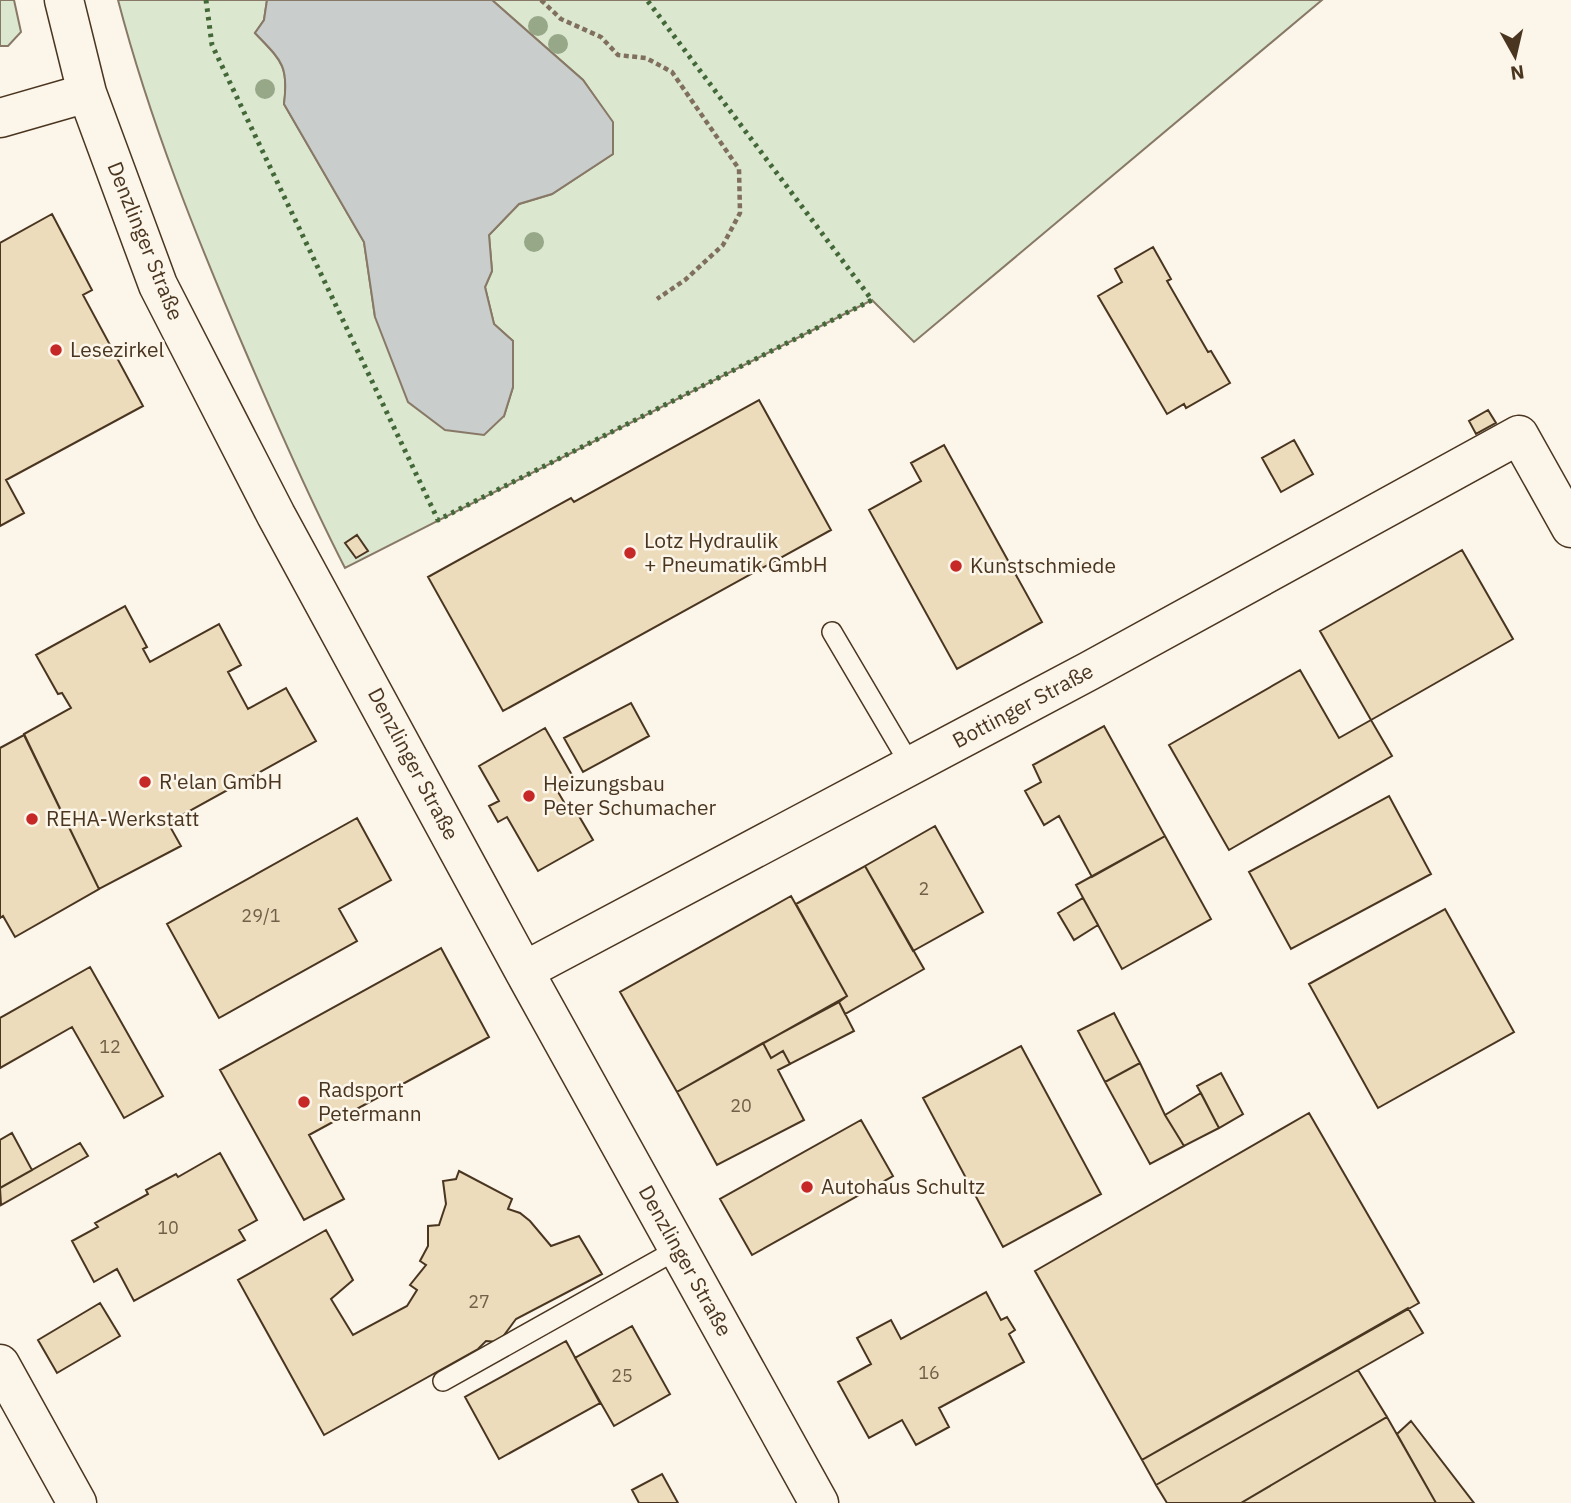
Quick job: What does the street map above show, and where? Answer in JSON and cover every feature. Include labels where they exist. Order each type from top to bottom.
[{"type":"street","name":"Denzlinger Straße","points":[[64,0],[87,93],[158,285],[276,515],[524,971],[819,1503]]},
{"type":"street","points":[[0,118],[87,93]]},
{"type":"street","name":"Bottinger Straße","points":[[524,971],[1089,671],[1519,435],[1571,528]]},
{"type":"street","points":[[0,1364],[77,1503]]},
{"type":"lane","points":[[832,632],[911,766]]},
{"type":"lane","points":[[443,1381],[678,1249]]},
{"type":"path","points":[[541,0],[561,19],[601,37],[618,55],[646,58],[671,72],[739,169],[740,213],[723,245],[685,280],[657,299]]},
{"type":"green space","points":[[0,0],[14,0],[21,32],[8,46],[0,46]]},
{"type":"green space","points":[[118,0],[267,0],[264,20],[255,33],[281,64],[285,80],[284,104],[364,242],[375,317],[504,416],[513,387],[513,341],[494,324],[485,287],[492,271],[489,235],[519,204],[552,194],[613,154],[612,122],[583,80],[492,0],[1322,0],[914,342],[872,300],[345,568],[282,436],[193,224],[145,91]]},
{"type":"shaded area","points":[[267,0],[492,0],[583,80],[613,122],[613,154],[552,194],[519,204],[489,235],[492,271],[485,287],[494,324],[513,341],[513,387],[504,416],[484,435],[445,430],[408,402],[375,317],[364,242],[284,104],[285,80],[281,64],[255,33],[264,20]]},
{"type":"building","name":"Lesezirkel","points":[[52,214],[92,290],[83,295],[143,406],[6,480],[24,513],[0,526],[0,243]]},
{"type":"building","points":[[1153,247],[1171,279],[1167,281],[1208,352],[1211,351],[1230,383],[1186,408],[1184,404],[1167,414],[1098,296],[1122,282],[1115,269]]},
{"type":"building","name":"Lotz Hydraulik + Pneumatik GmbH","points":[[759,400],[831,530],[503,711],[428,577],[571,498],[574,502]]},
{"type":"building","points":[[1488,410],[1496,423],[1476,434],[1469,421]]},
{"type":"building","points":[[1294,440],[1313,474],[1281,492],[1262,458]]},
{"type":"building","name":"Kunstschmiede","points":[[944,445],[1042,622],[957,669],[869,510],[921,481],[911,463]]},
{"type":"building","points":[[357,535],[368,551],[356,558],[345,543]]},
{"type":"building","points":[[1462,550],[1513,639],[1371,720],[1320,631]]},
{"type":"building","name":"R'elan GmbH","points":[[125,606],[147,647],[143,649],[150,662],[219,624],[241,665],[228,672],[248,709],[286,688],[316,741],[168,823],[181,846],[99,889],[24,734],[71,708],[62,693],[58,694],[36,655]]},
{"type":"building","points":[[1300,670],[1339,738],[1371,720],[1392,756],[1229,850],[1169,745]]},
{"type":"building","points":[[631,703],[649,736],[583,772],[564,738]]},
{"type":"building","points":[[1104,726],[1165,836],[1092,877],[1059,816],[1044,825],[1025,791],[1041,782],[1033,765]]},
{"type":"building","name":"Heizungsbau Peter Schumacher","points":[[545,728],[576,782],[558,792],[571,814],[576,811],[593,840],[538,871],[507,817],[498,822],[489,806],[499,801],[479,766]]},
{"type":"building","name":"REHA-Werkstatt","points":[[24,735],[99,889],[15,937],[3,916],[0,918],[0,748]]},
{"type":"building","points":[[1389,796],[1431,874],[1291,949],[1249,872]]},
{"type":"building","points":[[357,818],[391,880],[339,909],[357,941],[219,1018],[167,924]]},
{"type":"building","points":[[935,826],[983,912],[913,951],[865,866]]},
{"type":"building","points":[[1165,836],[1211,919],[1122,969],[1076,885]]},
{"type":"building","points":[[865,866],[924,969],[845,1014],[839,1002],[847,996],[796,904]]},
{"type":"building","points":[[791,896],[847,996],[677,1092],[620,992]]},
{"type":"building","points":[[1083,898],[1098,925],[1074,940],[1058,913]]},
{"type":"building","points":[[1445,909],[1514,1032],[1378,1108],[1309,984]]},
{"type":"building","name":"Radsport Petermann","points":[[441,948],[489,1037],[309,1135],[344,1199],[304,1220],[220,1070]]},
{"type":"building","points":[[90,967],[163,1096],[124,1118],[72,1027],[0,1068],[0,1018]]},
{"type":"building","points":[[839,1002],[854,1031],[790,1064],[783,1051],[771,1058],[763,1043]]},
{"type":"building","points":[[1114,1013],[1140,1063],[1105,1082],[1078,1031]]},
{"type":"building","points":[[763,1043],[771,1058],[783,1051],[790,1064],[778,1070],[804,1120],[717,1165],[677,1092]]},
{"type":"building","points":[[1021,1046],[1101,1194],[1003,1247],[923,1098]]},
{"type":"building","points":[[1140,1063],[1165,1115],[1184,1146],[1150,1164],[1105,1082]]},
{"type":"building","points":[[1221,1073],[1243,1114],[1219,1128],[1197,1086]]},
{"type":"building","points":[[1201,1093],[1219,1128],[1184,1146],[1165,1115]]},
{"type":"building","points":[[1309,1113],[1419,1303],[1142,1460],[1035,1271]]},
{"type":"building","name":"Autohaus Schultz","points":[[861,1120],[893,1176],[752,1255],[720,1199]]},
{"type":"building","points":[[12,1133],[32,1170],[0,1188],[0,1140]]},
{"type":"building","points":[[80,1143],[88,1156],[1,1205],[0,1188]]},
{"type":"building","points":[[220,1153],[257,1220],[239,1230],[245,1240],[134,1301],[117,1269],[94,1282],[72,1241],[98,1227],[95,1223],[148,1194],[146,1190],[176,1174],[178,1177]]},
{"type":"building","points":[[459,1171],[512,1199],[508,1209],[520,1213],[530,1221],[551,1246],[579,1236],[602,1274],[516,1319],[499,1342],[486,1341],[478,1349],[324,1435],[238,1280],[326,1230],[353,1280],[331,1299],[353,1335],[407,1306],[417,1290],[410,1285],[426,1265],[420,1261],[428,1246],[428,1226],[439,1225],[446,1204],[443,1181],[456,1179]]},
{"type":"building","points":[[986,1292],[1001,1320],[1007,1317],[1015,1330],[1009,1334],[1024,1362],[939,1408],[949,1427],[916,1445],[902,1420],[869,1438],[838,1382],[871,1364],[857,1338],[891,1320],[901,1339]]},
{"type":"building","points":[[100,1303],[120,1336],[57,1373],[38,1340]]},
{"type":"building","points":[[1408,1308],[1423,1333],[1156,1485],[1142,1460]]},
{"type":"building","points":[[632,1326],[670,1394],[614,1426],[575,1358]]},
{"type":"building","points":[[566,1341],[600,1403],[499,1459],[465,1397]]},
{"type":"building","points":[[1358,1370],[1387,1417],[1241,1503],[1167,1503],[1156,1485]]},
{"type":"building","points":[[1387,1417],[1436,1503],[1241,1503]]},
{"type":"building","points":[[1411,1421],[1474,1503],[1436,1503],[1397,1434]]},
{"type":"building","points":[[662,1474],[678,1503],[639,1503],[632,1490]]},
{"type":"hedge","points":[[206,0],[212,45],[438,520],[872,300],[647,0]]},
{"type":"place","name":"Lesezirkel","points":[[56,350]]},
{"type":"place","name":"Lotz Hydraulik + Pneumatik GmbH","points":[[630,553]]},
{"type":"place","name":"Kunstschmiede","points":[[956,566]]},
{"type":"place","name":"R'elan GmbH","points":[[145,782]]},
{"type":"place","name":"Heizungsbau Peter Schumacher","points":[[529,796]]},
{"type":"place","name":"REHA-Werkstatt","points":[[32,819]]},
{"type":"place","name":"Radsport Petermann","points":[[304,1102]]},
{"type":"place","name":"Autohaus Schultz","points":[[807,1187]]}]
